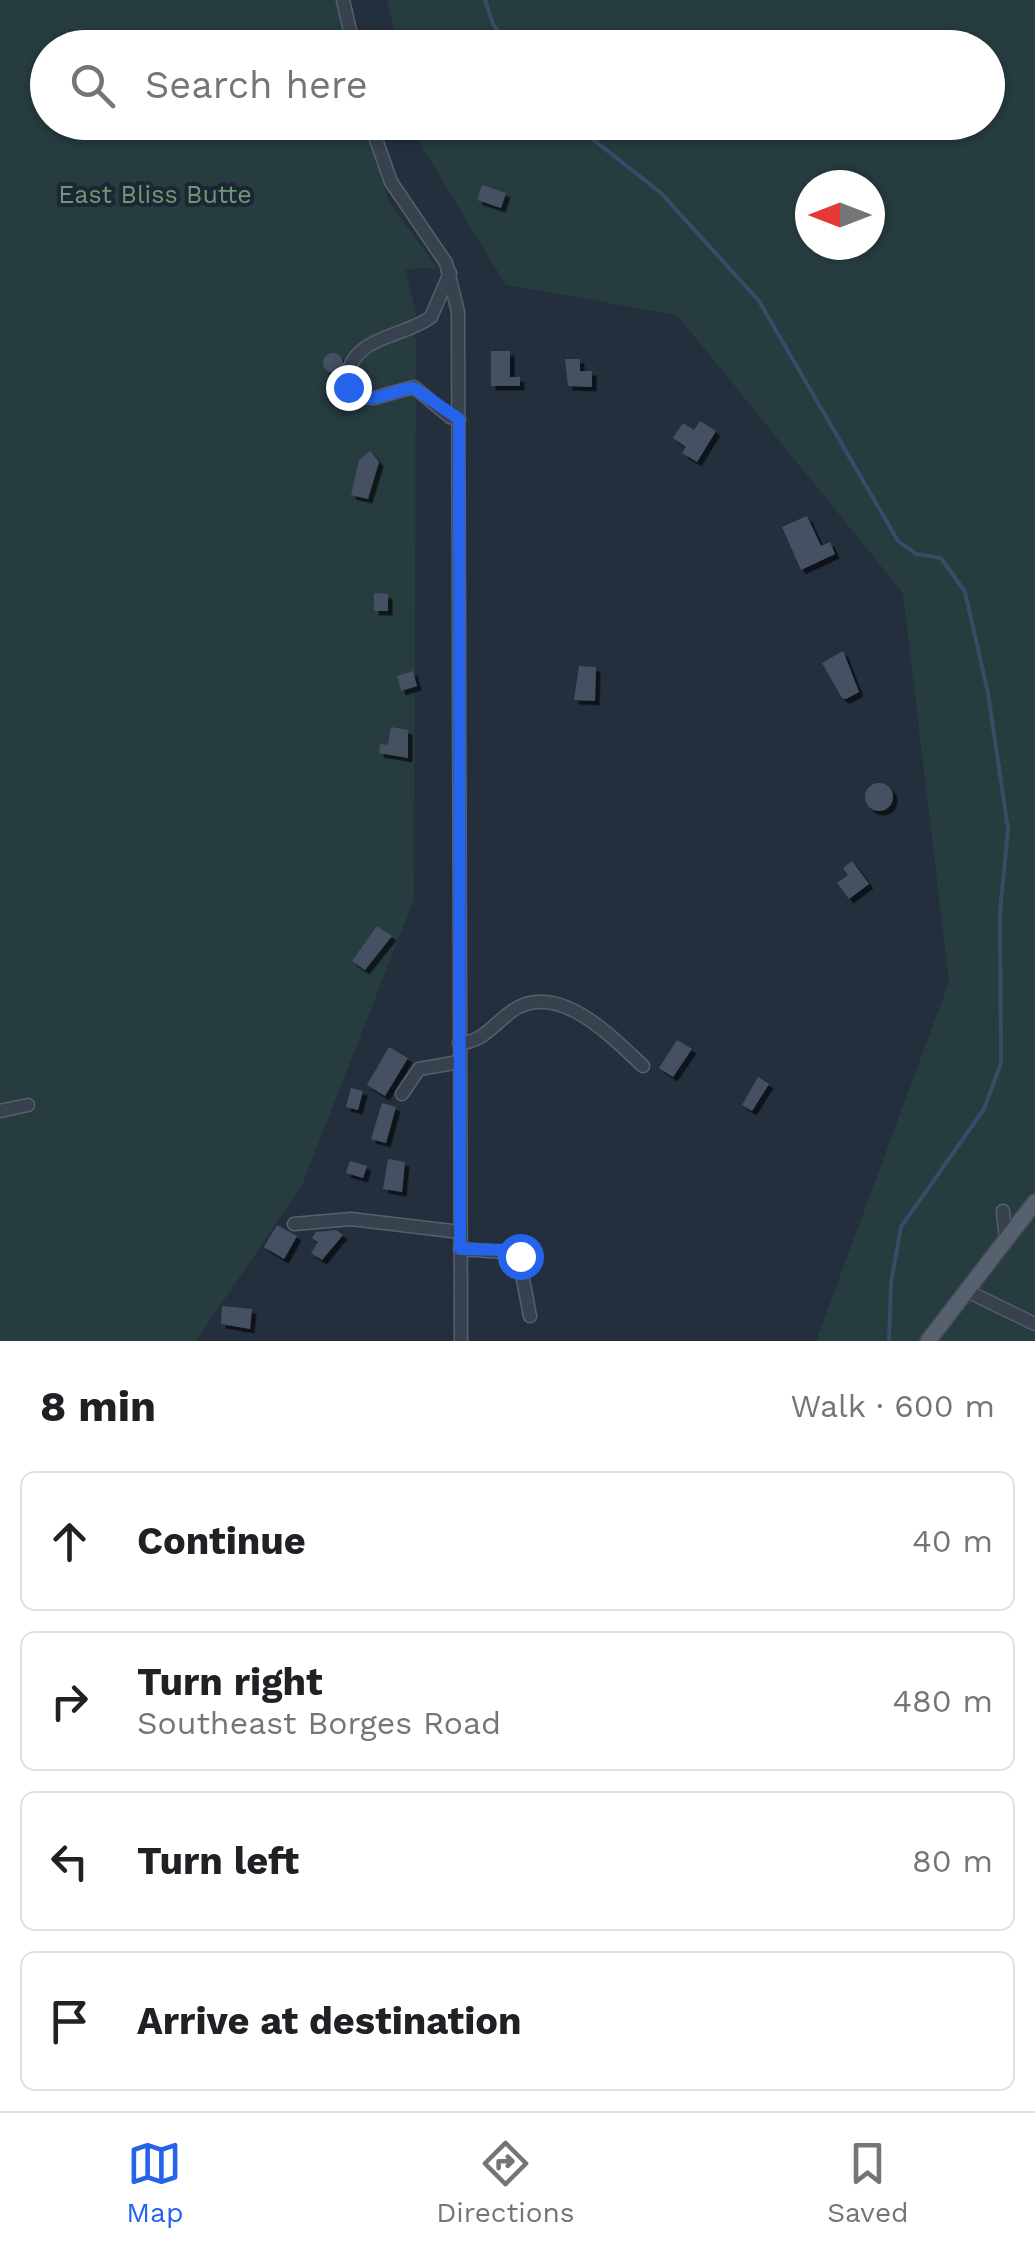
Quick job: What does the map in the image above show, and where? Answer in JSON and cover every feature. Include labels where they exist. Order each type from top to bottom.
[{"type":"main road","points":[[928,1341],[1035,1202]]},
{"type":"street","points":[[342,0],[350,30]]},
{"type":"street","points":[[376,140],[391,182],[450,273],[458,312],[461,1341]]},
{"type":"street","points":[[450,273],[431,317],[363,349],[353,359],[347,377],[355,396],[374,398],[414,388],[459,419]]},
{"type":"street","points":[[459,1042],[479,1038],[515,1008],[538,1003],[588,1017],[643,1066]]},
{"type":"street","points":[[402,1094],[419,1070],[459,1062]]},
{"type":"street","points":[[0,1111],[28,1106]]},
{"type":"street","points":[[1002,1211],[1006,1240]]},
{"type":"street","points":[[294,1224],[351,1220],[460,1232]]},
{"type":"street","points":[[460,1249],[517,1252],[527,1282],[530,1316]]},
{"type":"street","points":[[967,1290],[1035,1324]]},
{"type":"green space","name":"East Bliss Butte","points":[[0,0],[337,0],[345,30],[30,30],[30,140],[372,140],[388,200],[437,268],[405,269],[416,313],[414,899],[302,1185],[196,1341],[0,1341]]},
{"type":"green space","points":[[387,0],[1035,0],[1035,1341],[816,1341],[949,982],[903,593],[677,315],[506,285],[421,140],[1005,140],[1005,30],[395,30]]},
{"type":"building","points":[[482,185],[506,193],[501,208],[477,200]]},
{"type":"building","points":[[491,351],[510,351],[510,377],[520,377],[520,386],[491,386]]},
{"type":"building","points":[[333,353],[343,363],[333,373],[323,363]]},
{"type":"building","points":[[565,359],[580,359],[580,371],[592,371],[592,387],[568,386]]},
{"type":"building","points":[[700,421],[716,431],[697,462],[682,453],[686,447],[673,438],[683,423],[694,430]]},
{"type":"building","points":[[370,451],[379,462],[368,499],[351,495],[359,460]]},
{"type":"building","points":[[807,516],[821,546],[830,542],[835,554],[801,570],[782,527]]},
{"type":"building","points":[[374,593],[388,594],[388,611],[374,611]]},
{"type":"building","points":[[843,651],[859,692],[846,699],[822,663]]},
{"type":"building","points":[[579,666],[596,667],[595,701],[574,700]]},
{"type":"building","points":[[413,671],[417,686],[401,691],[397,676]]},
{"type":"building","points":[[391,727],[408,730],[408,758],[379,753],[380,744],[388,745]]},
{"type":"building","points":[[879,783],[889,787],[893,797],[889,807],[879,811],[869,807],[865,797],[869,787]]},
{"type":"building","points":[[852,861],[869,884],[849,899],[837,883],[848,875],[843,868]]},
{"type":"building","points":[[377,926],[392,936],[365,970],[352,961]]},
{"type":"building","points":[[677,1040],[692,1049],[673,1077],[659,1068]]},
{"type":"building","points":[[389,1047],[408,1058],[385,1096],[367,1085]]},
{"type":"building","points":[[758,1077],[769,1084],[752,1111],[742,1105]]},
{"type":"building","points":[[351,1088],[363,1091],[358,1110],[346,1107]]},
{"type":"building","points":[[382,1103],[396,1107],[386,1143],[371,1139]]},
{"type":"building","points":[[388,1159],[405,1162],[402,1192],[383,1189]]},
{"type":"building","points":[[350,1161],[367,1166],[363,1178],[346,1173]]},
{"type":"building","points":[[277,1225],[297,1236],[284,1259],[264,1247]]},
{"type":"building","points":[[336,1230],[343,1235],[322,1260],[311,1253],[318,1242],[312,1238],[316,1232]]},
{"type":"building","points":[[222,1306],[252,1309],[250,1329],[221,1324]]},
{"type":"waterway","points":[[485,0],[497,30]]},
{"type":"waterway","points":[[594,140],[661,193],[759,301],[898,541],[916,554],[941,558],[965,592],[988,693],[1008,829],[1000,913],[1001,1063],[984,1109],[901,1227],[891,1283],[889,1341]]},
{"type":"route","points":[[348,387],[355,396],[366,399],[414,388],[450,417],[459,419],[460,1249],[511,1250],[520,1256]]}]
